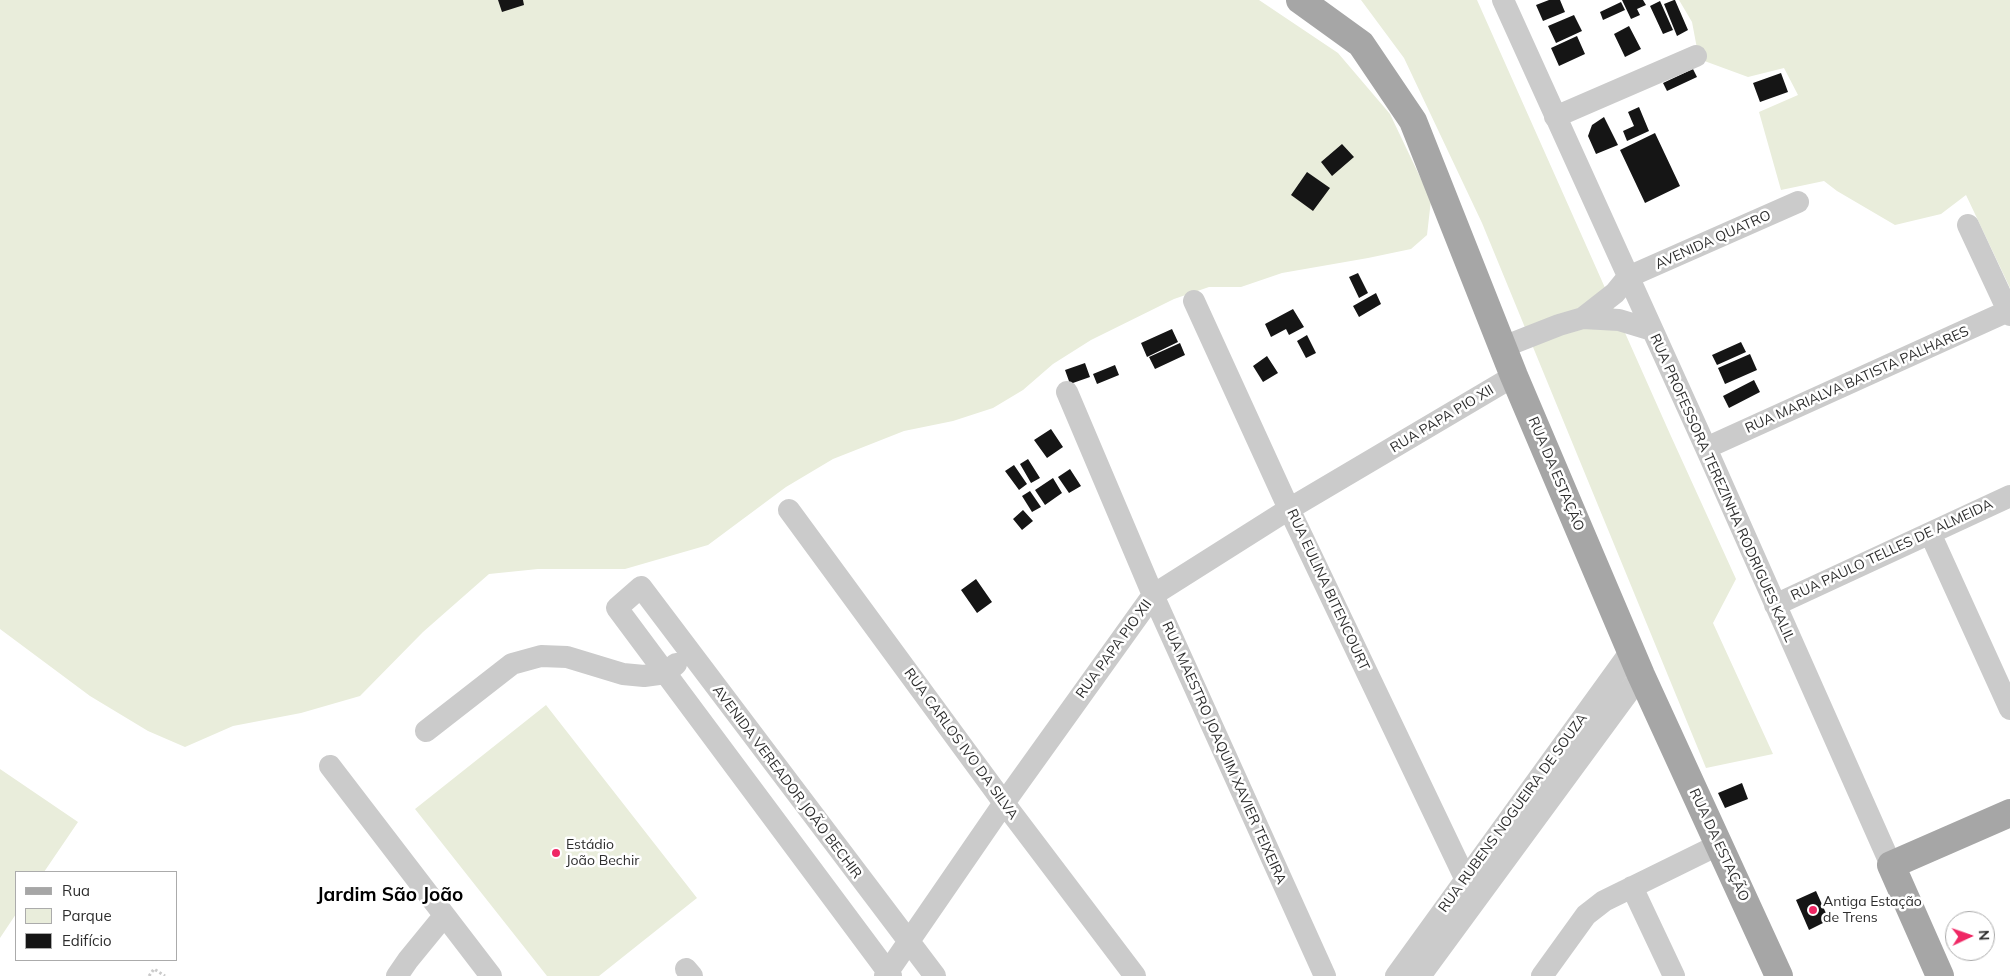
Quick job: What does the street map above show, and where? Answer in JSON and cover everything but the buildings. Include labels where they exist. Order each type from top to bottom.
[{"type":"main road","name":"RUA DA ESTAÇÃO","points":[[1300,0],[1361,44],[1413,121],[1514,376],[1636,663],[1779,976]]},
{"type":"main road","points":[[1891,865],[2010,813]]},
{"type":"main road","name":"RUA PROFESSORA TEREZINHA RODRIGUES KALIL","points":[[1891,865],[1940,976]]},
{"type":"street","name":"RUA PROFESSORA TEREZINHA RODRIGUES KALIL","points":[[1503,0],[1706,448],[1891,865]]},
{"type":"street","points":[[1555,117],[1696,56]]},
{"type":"street","name":"AVENIDA QUATRO","points":[[1628,277],[1798,202]]},
{"type":"street","points":[[1968,225],[2009,313]]},
{"type":"street","points":[[1583,318],[1615,294],[1628,277]]},
{"type":"street","name":"RUA EULINA BITENCOURT","points":[[1194,301],[1290,509],[1465,878],[1478,896]]},
{"type":"street","name":"RUA MARIALVA BATISTA PALHARES","points":[[1706,448],[2009,313]]},
{"type":"street","points":[[1503,347],[1559,325],[1583,318],[1619,320],[1652,330]]},
{"type":"street","name":"RUA PAPA PIO XII","points":[[888,975],[908,942],[1004,803],[1153,595],[1290,509],[1514,376]]},
{"type":"street","name":"RUA MAESTRO JOAQUIM XAVIER TEIXEIRA","points":[[1067,392],[1153,595],[1325,976]]},
{"type":"street","name":"RUA PAULO TELLES DE ALMEIDA","points":[[1775,605],[2010,496]]},
{"type":"street","name":"RUA CARLOS IVO DA SILVA","points":[[789,510],[1004,803],[1135,976]]},
{"type":"street","points":[[1930,533],[2010,709]]},
{"type":"street","name":"AVENIDA VEREADOR JOÃO BECHIR","points":[[666,673],[617,608],[641,587],[935,976]]},
{"type":"street","points":[[426,731],[512,664],[541,656],[568,657],[623,674],[644,676],[666,673],[690,653]]},
{"type":"street","name":"RUA RUBENS NOGUEIRA DE SOUZA","points":[[1396,976],[1465,878],[1636,663]]},
{"type":"street","name":"RUA RUBENS NOGUEIRA DE SOUZA","points":[[1420,976],[1478,896],[1636,663]]},
{"type":"street","points":[[666,673],[888,975]]},
{"type":"street","points":[[330,766],[491,976]]},
{"type":"street","points":[[1542,976],[1586,915],[1604,901],[1718,845]]},
{"type":"street","points":[[1632,887],[1674,976]]},
{"type":"street","points":[[397,976],[444,916]]},
{"type":"path","points":[[149,976],[154,969],[165,976]]},
{"type":"green space","points":[[0,0],[1259,0],[1338,53],[1390,114],[1431,200],[1427,235],[1411,249],[1282,273],[1241,287],[1209,287],[1174,299],[1091,340],[1053,364],[1023,390],[993,408],[953,421],[904,431],[833,459],[786,487],[708,545],[625,569],[538,569],[489,574],[423,632],[360,696],[301,713],[233,726],[185,747],[148,731],[90,696],[0,629]]},
{"type":"green space","points":[[1361,0],[1477,0],[1736,579],[1713,623],[1773,754],[1706,768],[1482,223],[1404,58]]},
{"type":"green space","points":[[1679,0],[2010,0],[2010,288],[1966,195],[1941,214],[1895,225],[1837,191],[1824,181],[1781,190],[1759,112],[1798,95],[1784,68],[1748,77],[1699,59],[1692,22]]},
{"type":"green space","name":"Estádio João Bechir","points":[[546,705],[697,898],[599,976],[547,976],[415,809]]},
{"type":"green space","points":[[0,769],[78,822],[45,871],[15,871],[15,916],[0,938]]},
{"type":"place","name":"Estádio João Bechir","points":[[556,853]]},
{"type":"place","name":"Antiga Estação de Trens","points":[[1813,910]]},
{"type":"district","name":"Jardim São João","points":[[390,895]]}]
